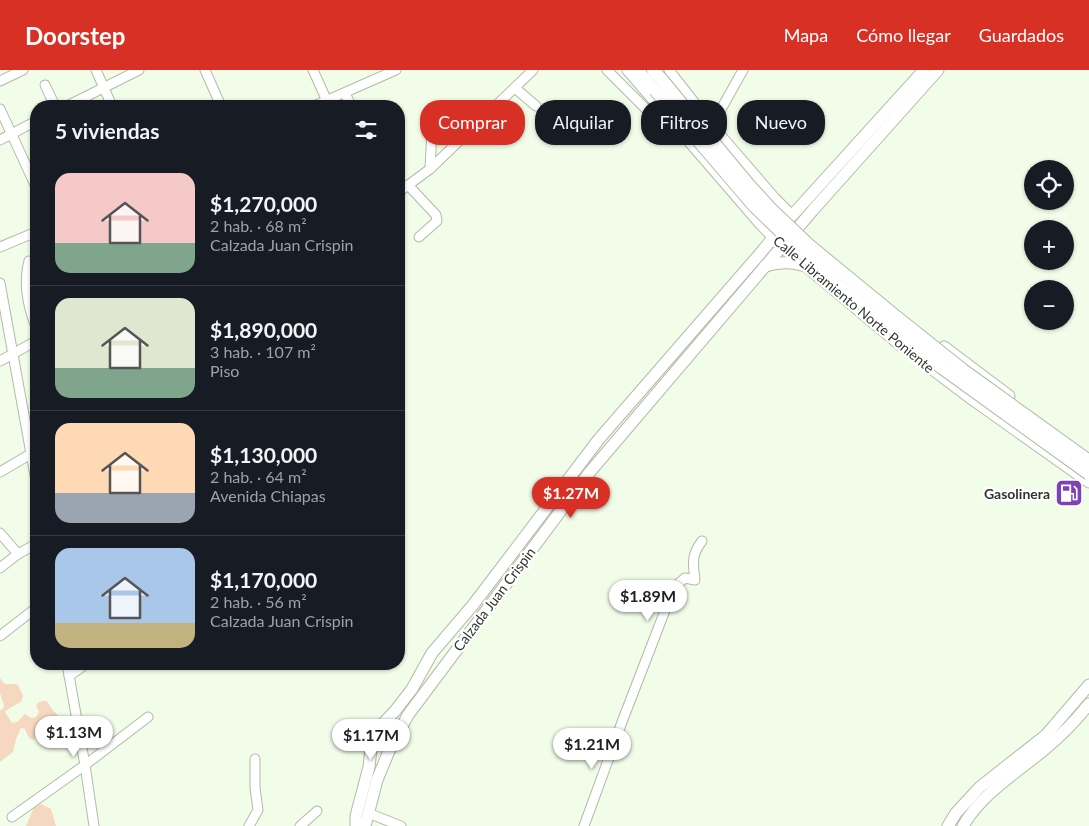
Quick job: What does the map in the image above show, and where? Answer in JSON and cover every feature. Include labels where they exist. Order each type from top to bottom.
[{"type":"highway","name":"Calle Libramiento Norte Poniente","points":[[637,70],[667,76],[754,206],[807,258],[942,368],[1089,474]]},
{"type":"highway","name":"Calle Libramiento Norte Poniente","points":[[652,70],[667,76],[721,152],[770,208],[810,246],[963,370],[1089,461]]},
{"type":"main road","name":"Calle Libramiento Norte Poniente","points":[[628,70],[653,100]]},
{"type":"main road","name":"Calzada Juan Crispin","points":[[356,826],[356,816],[369,767],[372,740],[378,729],[412,689],[432,653],[473,605],[600,439],[790,217],[924,70]]},
{"type":"main road","name":"Calzada Juan Crispin","points":[[365,826],[378,780],[389,751],[408,715],[421,695],[589,473],[797,228],[938,70]]},
{"type":"main road","name":"Calle Libramiento Norte Poniente","points":[[667,76],[688,100]]},
{"type":"main road","name":"Calle Libramiento Norte Poniente","points":[[692,145],[782,246],[898,343],[972,399],[1089,482]]},
{"type":"main road","name":"Calle Libramiento Norte Poniente","points":[[725,145],[754,184],[790,217],[797,228],[827,255],[937,342],[1089,454]]},
{"type":"main road","points":[[758,256],[762,243],[762,232],[759,222]]},
{"type":"main road","points":[[765,266],[779,262],[794,262],[808,267]]},
{"type":"main road","points":[[948,826],[956,813],[980,787],[1046,735],[1089,684]]},
{"type":"main road","points":[[963,826],[979,804],[1056,740],[1089,704]]},
{"type":"main road","points":[[378,729],[388,731],[395,739]]},
{"type":"main road","points":[[372,740],[378,750],[389,751]]},
{"type":"street","points":[[0,81],[23,70]]},
{"type":"street","points":[[96,70],[109,100]]},
{"type":"street","points":[[79,100],[139,70]]},
{"type":"street","points":[[205,70],[219,100]]},
{"type":"street","points":[[313,70],[327,100],[345,93],[377,74],[396,70]]},
{"type":"street","points":[[405,187],[430,169],[534,70]]},
{"type":"street","points":[[607,70],[641,103]]},
{"type":"street","points":[[726,100],[743,70]]},
{"type":"street","points":[[45,85],[52,100]]},
{"type":"street","points":[[515,88],[535,105]]},
{"type":"street","points":[[345,93],[348,100]]},
{"type":"street","points":[[0,109],[30,174]]},
{"type":"street","points":[[0,140],[30,125]]},
{"type":"street","points":[[430,169],[431,145]]},
{"type":"street","points":[[408,185],[436,215],[438,221],[419,237]]},
{"type":"street","points":[[0,247],[30,234]]},
{"type":"street","points":[[30,261],[27,272],[30,307]]},
{"type":"street","points":[[0,286],[30,433]]},
{"type":"street","points":[[0,361],[30,344]]},
{"type":"street","points":[[0,472],[30,454]]},
{"type":"street","points":[[0,533],[18,554]]},
{"type":"street","points":[[584,826],[671,594],[685,578],[694,580],[693,557],[696,548],[702,541]]},
{"type":"street","points":[[0,568],[30,547]]},
{"type":"street","points":[[0,636],[30,613]]},
{"type":"street","points":[[68,670],[94,826]]},
{"type":"street","points":[[69,676],[78,670]]},
{"type":"street","points":[[12,817],[148,717]]},
{"type":"street","points":[[248,826],[258,810],[254,759]]},
{"type":"street","points":[[300,826],[317,811]]},
{"type":"street","points":[[368,813],[401,826]]},
{"type":"shaded area","points":[[0,678],[7,684],[18,685],[23,696],[21,702],[5,712],[12,723],[17,722],[25,714],[31,718],[36,717],[39,712],[36,706],[39,702],[44,701],[48,703],[60,719],[58,723],[33,740],[29,738],[25,729],[21,728],[13,752],[0,762],[0,710],[3,709],[4,705],[0,693]]},
{"type":"shaded area","points":[[41,804],[51,809],[56,826],[26,826],[34,807]]},
{"type":"place","name":"Gasolinera","points":[[1069,493]]}]
